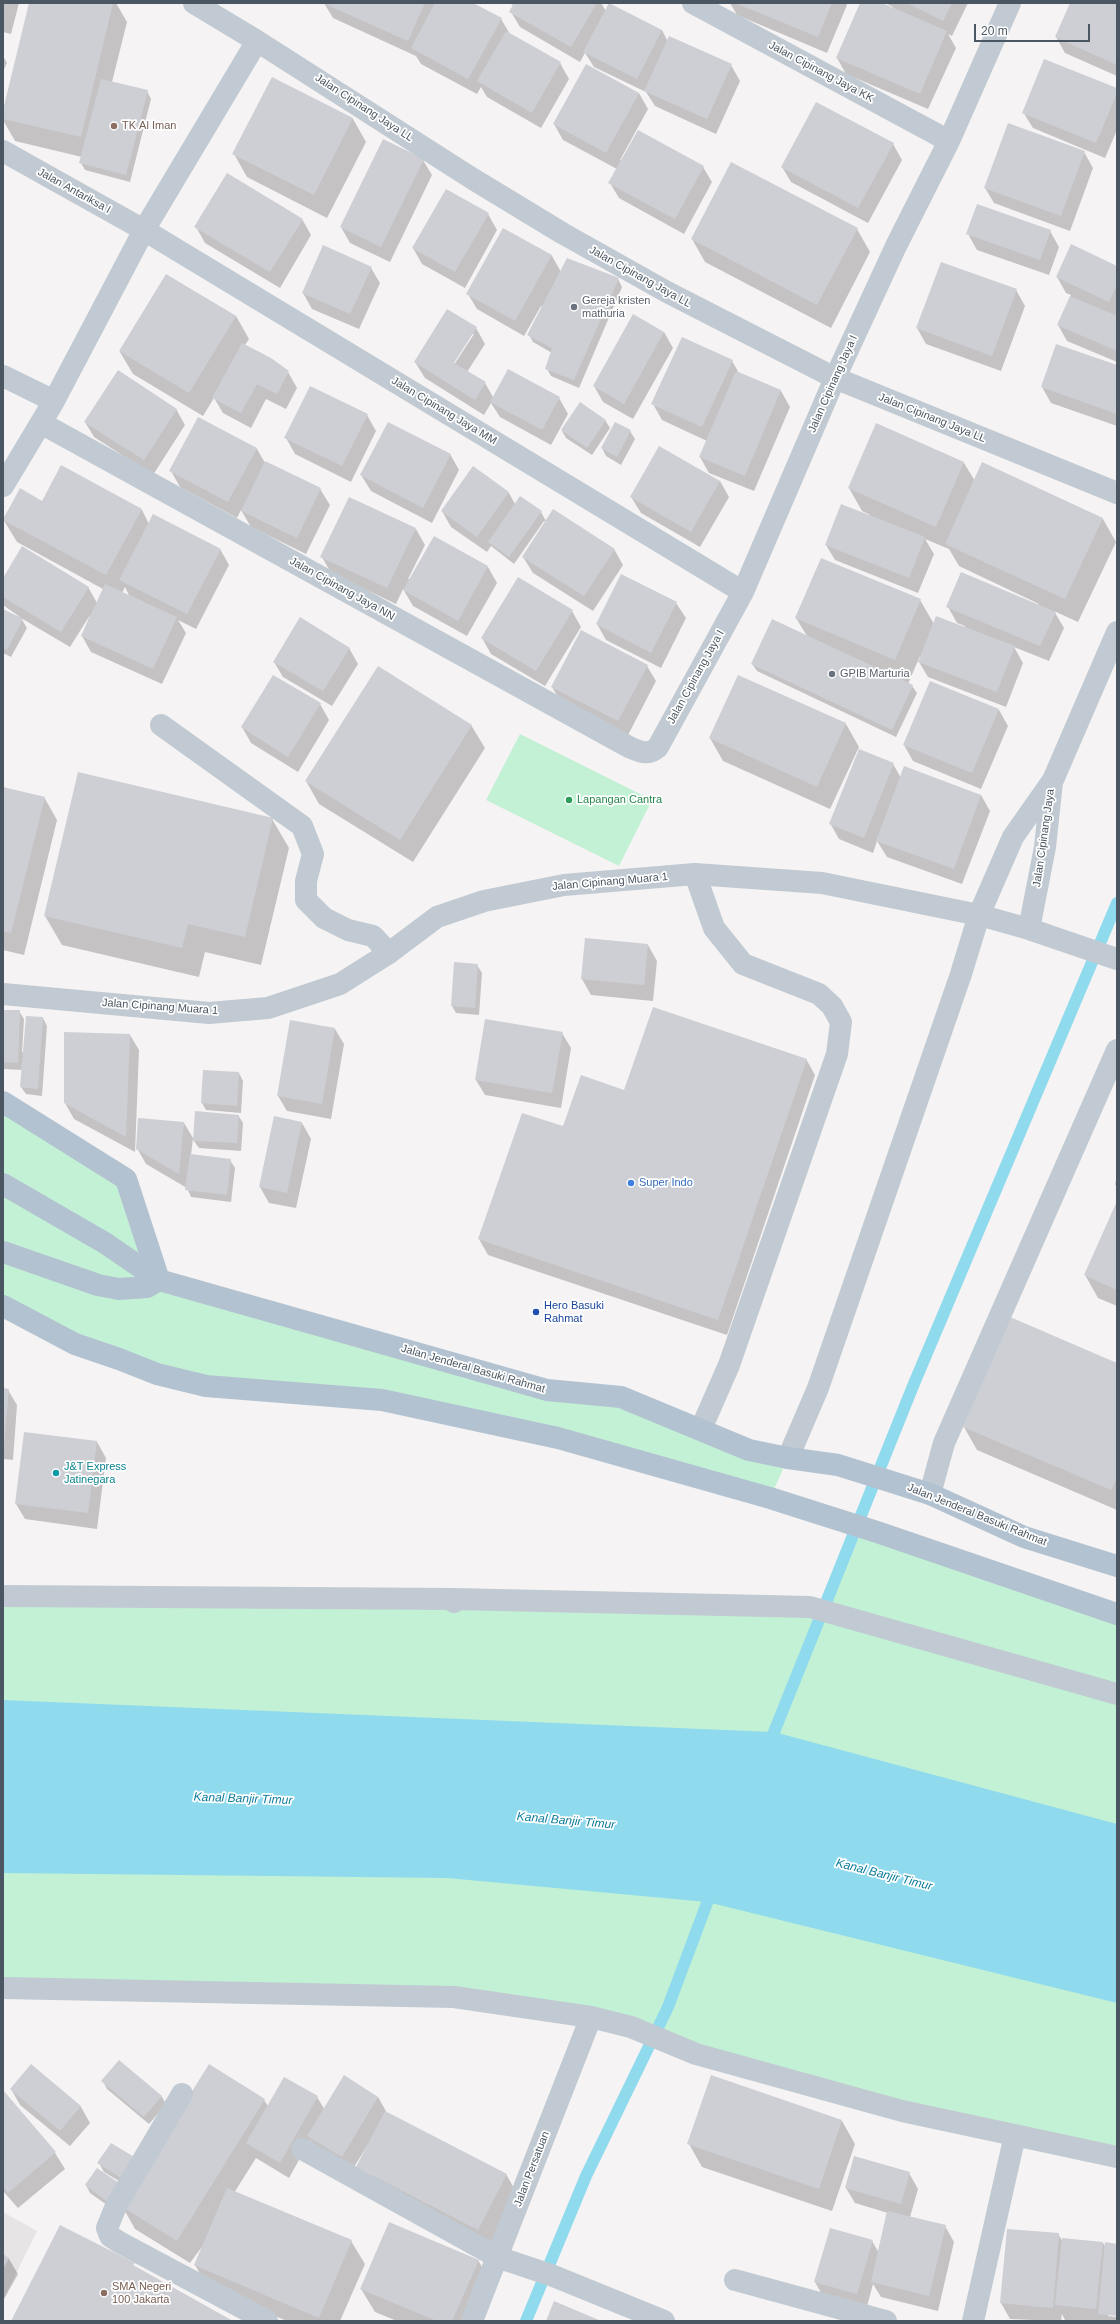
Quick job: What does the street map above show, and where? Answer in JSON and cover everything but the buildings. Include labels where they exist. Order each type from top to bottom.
[{"type":"main road","points":[[3,1102],[126,1179],[159,1280],[147,1287],[119,1289],[98,1285],[3,1252]]},
{"type":"main road","name":"Jalan Jenderal Basuki Rahmat","points":[[3,1184],[105,1243],[159,1280],[547,1390],[621,1397],[749,1450],[788,1458],[838,1465],[891,1481],[930,1494],[1024,1536],[1117,1566]]},
{"type":"main road","points":[[3,1306],[75,1344],[164,1376],[206,1386],[382,1400],[558,1438],[880,1533],[1117,1614]]},
{"type":"street","name":"Jalan Cipinang Jaya LL","points":[[194,3],[258,41],[473,179],[562,233],[667,292],[835,378],[1117,493]]},
{"type":"street","name":"Jalan Cipinang Jaya KK","points":[[693,3],[949,141]]},
{"type":"street","name":"Jalan Cipinang Jaya I","points":[[644,754],[652,753],[658,747],[743,592],[835,378],[896,246],[949,141],[1010,3]]},
{"type":"street","points":[[3,486],[54,401],[144,230],[258,41]]},
{"type":"street","name":"Jalan Antariksa I","points":[[3,151],[144,230]]},
{"type":"street","name":"Jalan Cipinang Jaya MM","points":[[144,230],[743,592]]},
{"type":"street","points":[[3,376],[54,401]]},
{"type":"street","name":"Jalan Cipinang Jaya NN","points":[[41,423],[608,736],[644,754]]},
{"type":"street","points":[[1053,780],[1117,632]]},
{"type":"street","points":[[161,725],[302,826],[313,854],[306,881],[306,900],[324,918],[348,930],[372,936],[389,953]]},
{"type":"street","name":"Jalan Cipinang Jaya","points":[[788,1458],[818,1388],[954,995],[979,915],[1013,837],[1053,780]]},
{"type":"street","name":"Jalan Cipinang Jaya","points":[[1029,929],[1046,847],[1053,780]]},
{"type":"street","points":[[695,874],[714,928],[743,964],[819,994],[832,1006],[841,1022],[837,1054],[729,1365],[701,1429]]},
{"type":"street","name":"Jalan Cipinang Muara 1","points":[[3,994],[209,1013],[268,1008],[340,984],[389,953],[437,917],[484,901],[564,885],[695,874],[822,883],[979,915],[1029,929],[1115,958]]},
{"type":"street","points":[[930,1494],[944,1443],[1117,1050]]},
{"type":"street","points":[[3,1596],[810,1607],[1117,1694]]},
{"type":"street","points":[[3,1988],[454,1997],[591,2017],[631,2027],[696,2054],[902,2111],[1117,2157]]},
{"type":"street","name":"Jalan Persatuan","points":[[472,2321],[591,2017]]},
{"type":"street","points":[[182,2094],[116,2206],[107,2228],[110,2236],[119,2242],[267,2321]]},
{"type":"street","points":[[973,2321],[1015,2135]]},
{"type":"street","points":[[302,2149],[497,2257],[551,2275],[664,2321]]},
{"type":"street","points":[[735,2280],[886,2321]]},
{"type":"shaded area","points":[[3,2212],[37,2231],[3,2300]]},
{"type":"green space","name":"Lapangan Cantra","points":[[520,734],[652,800],[619,866],[486,800]]},
{"type":"green space","points":[[3,1102],[126,1179],[159,1280],[547,1390],[621,1397],[788,1458],[770,1498],[382,1400],[206,1386],[3,1306]]},
{"type":"green space","points":[[857,1526],[1117,1614],[1117,1692],[824,1607]]},
{"type":"green space","points":[[3,1596],[810,1607],[1117,1694],[1117,2157],[454,1989],[3,1984]]},
{"type":"water","name":"Kanal Banjir Timur","points":[[3,1700],[774,1732],[1117,1824],[1117,2003],[707,1902],[447,1878],[3,1873]]},
{"type":"waterway","points":[[768,1747],[913,1386],[1117,903]]},
{"type":"waterway","points":[[526,2321],[586,2176],[668,2007],[713,1887]]},
{"type":"place","name":"TK Al Iman","points":[[114,126]]},
{"type":"place","name":"Gereja kristen mathuria","points":[[574,307]]},
{"type":"place","name":"GPIB Marturia","points":[[832,674]]},
{"type":"place","name":"Lapangan Cantra","points":[[569,800]]},
{"type":"place","name":"Super Indo","points":[[631,1183]]},
{"type":"place","name":"Hero Basuki Rahmat","points":[[536,1312]]},
{"type":"place","name":"J&T Express Jatinegara","points":[[56,1473]]},
{"type":"place","name":"SMA Negeri 100 Jakarta","points":[[104,2293]]}]
